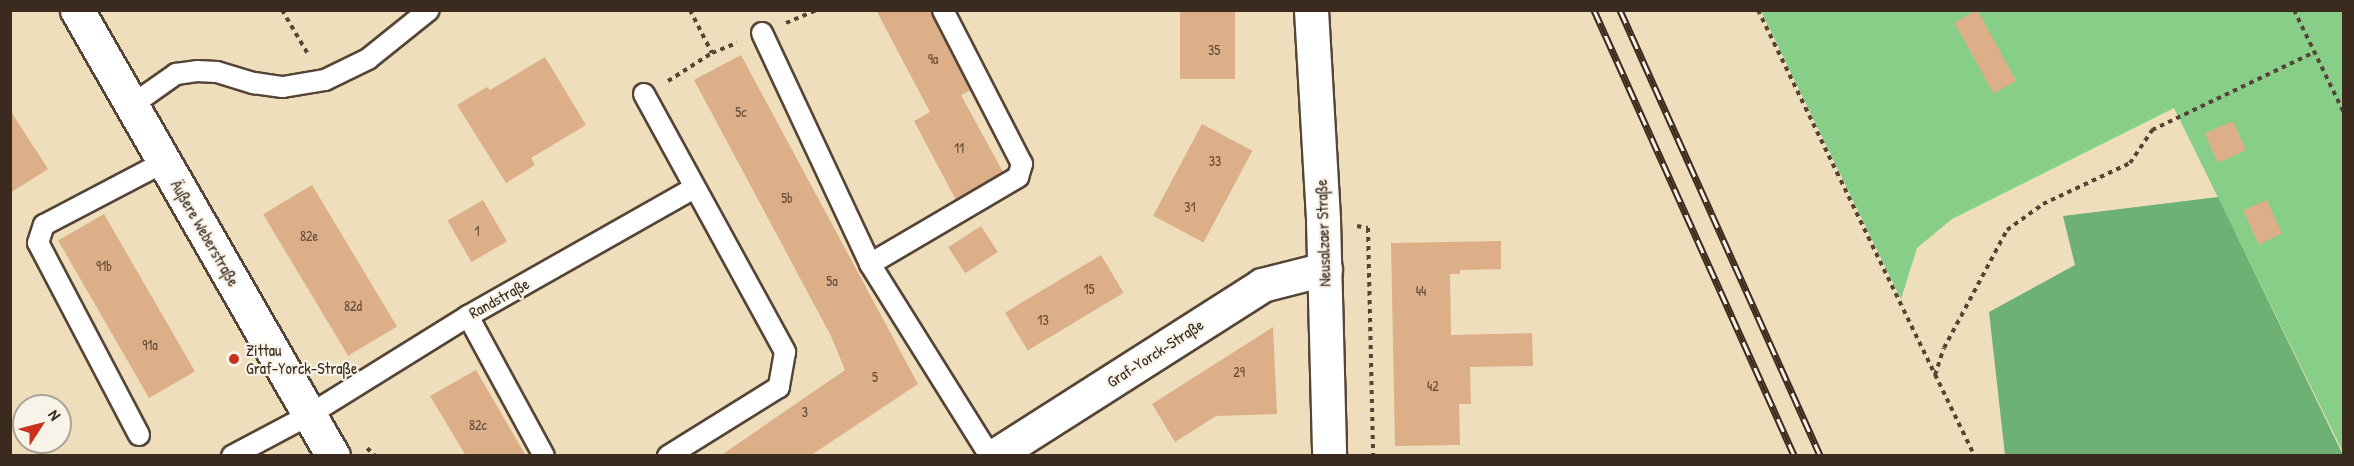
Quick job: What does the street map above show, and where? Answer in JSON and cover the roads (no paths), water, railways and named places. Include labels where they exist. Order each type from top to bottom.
[{"type":"main road","name":"Äußere Weberstraße","points":[[77,10],[333,456]]},
{"type":"main road","name":"Neusalzaer Straße","points":[[1311,10],[1325,269],[1329,456]]},
{"type":"main road","name":"Graf-Yorck-Straße","points":[[992,456],[1262,285],[1325,269]]},
{"type":"lane","points":[[132,105],[176,74],[197,71],[217,72],[254,83],[283,87],[324,80],[368,59],[429,10]]},
{"type":"lane","points":[[870,264],[1018,177],[1022,164],[943,10]]},
{"type":"lane","points":[[762,33],[870,264],[992,456]]},
{"type":"lane","points":[[644,94],[785,352],[779,387],[668,456]]},
{"type":"lane","points":[[139,435],[38,243],[44,225],[164,162]]},
{"type":"lane","name":"Randstraße","points":[[232,456],[309,415],[468,316],[694,188]]},
{"type":"lane","points":[[468,316],[544,456]]},
{"type":"railway","points":[[1594,10],[1794,456]]},
{"type":"railway","points":[[1620,10],[1820,456]]},
{"type":"place","name":"Zittau Graf-Yorck-Straße","points":[[234,359]]}]
